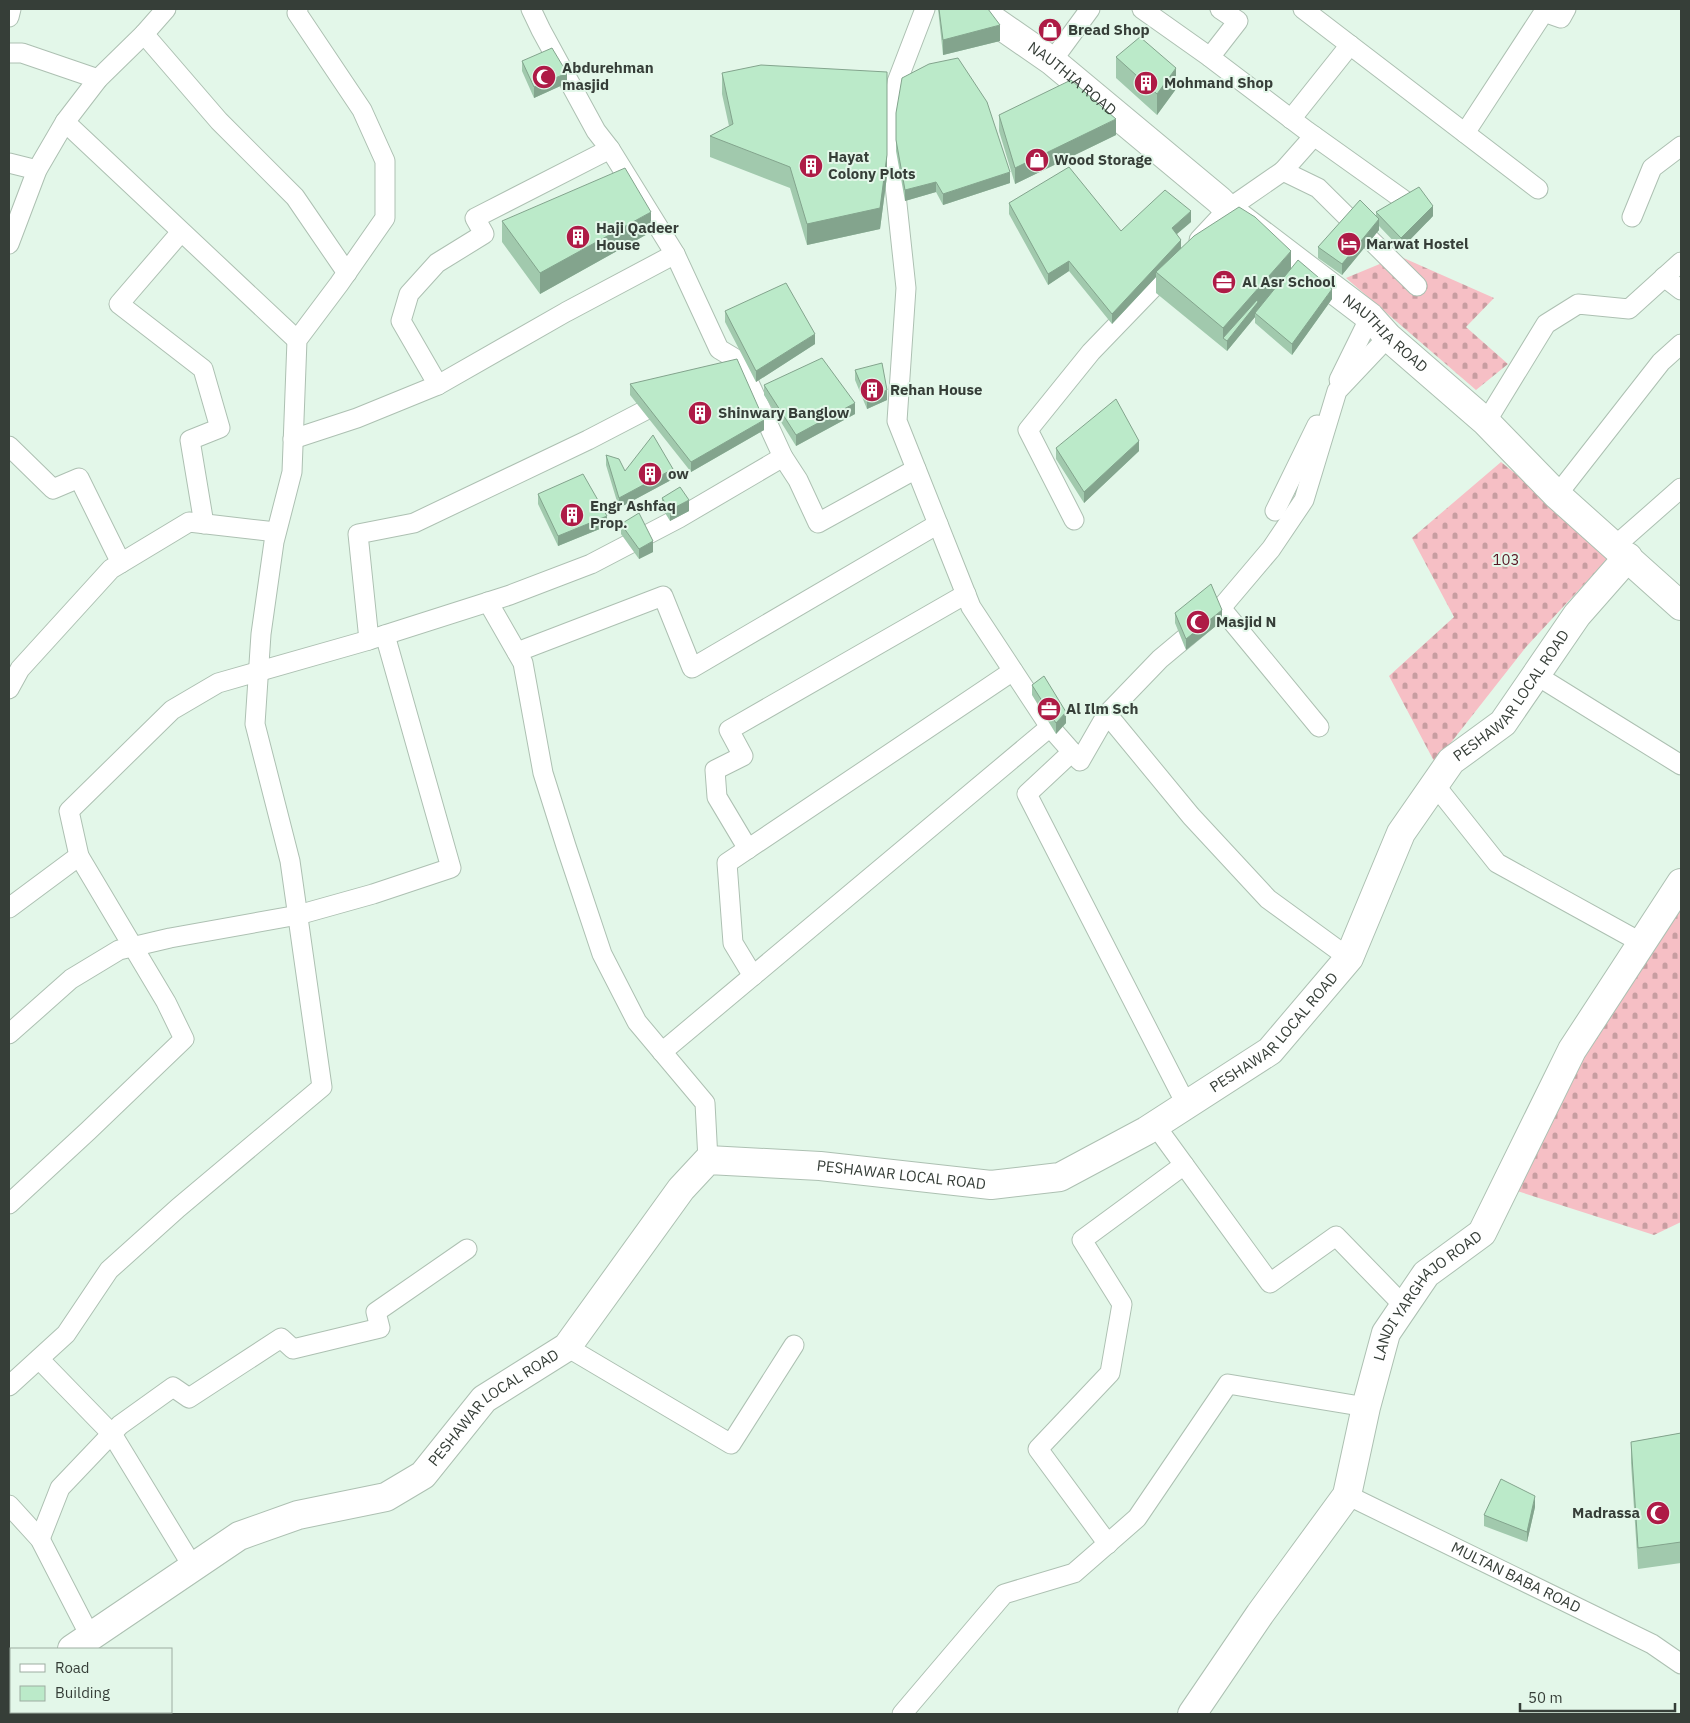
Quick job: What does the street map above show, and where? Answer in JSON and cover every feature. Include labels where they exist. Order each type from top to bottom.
[{"type":"street","points":[[9,17],[11,9]]},
{"type":"street","points":[[9,244],[37,170],[65,122],[98,79],[144,34],[166,9]]},
{"type":"street","points":[[9,1386],[66,1334],[109,1270],[178,1208],[322,1087],[290,861],[255,724],[261,634],[276,532],[292,472],[297,340],[385,218],[386,161],[362,110],[297,14],[298,9]]},
{"type":"street","points":[[532,9],[541,30],[596,131],[610,149],[676,254],[719,349],[739,361],[783,456],[798,480],[818,523],[916,469]]},
{"type":"street","points":[[925,9],[897,82],[892,118],[891,148],[906,288],[897,420],[971,607],[1050,726],[1080,762],[1107,714],[1160,659],[1221,608],[1270,549],[1304,500],[1337,391],[1379,327]]},
{"type":"street","name":"NAUTHIA ROAD","points":[[977,9],[1052,62],[1219,200],[1228,210],[1379,327],[1486,422],[1557,495],[1681,606]]},
{"type":"street","points":[[1052,62],[1090,9]]},
{"type":"street","points":[[1142,9],[1424,215]]},
{"type":"street","points":[[1210,57],[1238,21],[1220,9]]},
{"type":"street","points":[[1303,9],[1538,189]]},
{"type":"street","points":[[1465,133],[1544,12],[1561,18],[1566,9]]},
{"type":"street","points":[[144,34],[219,121],[295,198],[347,272]]},
{"type":"street","points":[[1291,119],[1350,45]]},
{"type":"street","points":[[9,53],[22,53],[98,79]]},
{"type":"street","points":[[65,122],[297,340]]},
{"type":"street","points":[[1074,520],[1028,430],[1091,352],[1228,210],[1283,171],[1314,136]]},
{"type":"street","points":[[1632,217],[1652,168],[1681,146]]},
{"type":"street","points":[[438,385],[401,321],[409,294],[437,263],[484,234],[475,218],[610,149]]},
{"type":"street","points":[[9,164],[37,170]]},
{"type":"street","points":[[1283,171],[1318,188],[1417,286]]},
{"type":"street","points":[[181,232],[119,304],[203,369],[220,428],[190,440],[204,524]]},
{"type":"street","points":[[293,439],[357,418],[438,385],[566,312],[676,254]]},
{"type":"street","points":[[1486,422],[1546,324],[1578,304],[1629,309],[1681,262]]},
{"type":"street","points":[[1664,277],[1681,290]]},
{"type":"street","points":[[1275,511],[1379,327]]},
{"type":"street","points":[[1557,495],[1661,362],[1681,344]]},
{"type":"street","points":[[722,370],[739,361]]},
{"type":"street","points":[[9,1034],[71,979],[119,950],[170,938],[298,915],[374,894],[451,868],[377,638],[358,534],[414,523],[588,440],[680,392]]},
{"type":"street","points":[[9,446],[53,489],[79,478],[122,563]]},
{"type":"street","points":[[9,1204],[184,1039],[166,1002],[134,946],[79,856],[69,811],[172,710],[218,683],[377,638],[488,602],[591,564],[679,518],[783,456]]},
{"type":"street","points":[[1621,551],[1681,488]]},
{"type":"street","points":[[9,689],[20,669],[111,569],[189,522],[276,532]]},
{"type":"street","points":[[517,652],[663,596],[692,668],[938,524]]},
{"type":"street","name":"PESHAWAR LOCAL ROAD","points":[[81,1643],[239,1536],[298,1515],[386,1498],[423,1475],[484,1399],[567,1347],[681,1189],[708,1160],[820,1166],[991,1185],[1060,1177],[1155,1125],[1270,1051],[1349,958],[1401,833],[1452,762],[1504,723],[1621,551]]},
{"type":"street","points":[[748,849],[717,797],[715,770],[743,756],[729,730],[966,594]]},
{"type":"street","points":[[488,602],[523,663],[543,774],[602,954],[637,1022],[705,1103],[708,1160]]},
{"type":"street","points":[[1221,608],[1319,726]]},
{"type":"street","points":[[753,976],[733,943],[727,863],[1013,671]]},
{"type":"street","points":[[1536,675],[1681,765]]},
{"type":"street","points":[[1107,714],[1192,816],[1268,899],[1349,958]]},
{"type":"street","points":[[662,1052],[1050,726]]},
{"type":"street","points":[[1072,752],[1026,794],[1186,1104]]},
{"type":"street","points":[[1435,785],[1498,863],[1642,943]]},
{"type":"street","points":[[9,908],[79,856]]},
{"type":"street","name":"LANDI YARGHAJO ROAD","points":[[1192,1714],[1260,1614],[1347,1495],[1366,1407],[1386,1333],[1426,1274],[1482,1233],[1572,1050],[1681,883]]},
{"type":"street","points":[[1155,1125],[1270,1283],[1336,1236],[1404,1306]]},
{"type":"street","points":[[1108,1544],[1038,1449],[1110,1373],[1122,1304],[1082,1240],[1184,1165]]},
{"type":"street","points":[[40,1538],[60,1488],[120,1426],[173,1387],[189,1398],[281,1338],[293,1349],[380,1328],[376,1312],[467,1249]]},
{"type":"street","points":[[567,1347],[731,1444],[794,1345]]},
{"type":"street","points":[[39,1359],[112,1434],[193,1567]]},
{"type":"street","points":[[902,1714],[1004,1594],[1074,1573],[1137,1518],[1228,1384],[1366,1407]]},
{"type":"street","name":"MULTAN BABA ROAD","points":[[1347,1495],[1652,1644],[1681,1664]]},
{"type":"street","points":[[9,1505],[40,1538],[81,1643]]},
{"type":"green space","points":[[1399,256],[1494,298],[1466,327],[1508,364],[1476,390],[1346,278]]},
{"type":"green space","name":"103","points":[[1501,462],[1613,553],[1526,647],[1435,763],[1389,676],[1454,617],[1412,538]]},
{"type":"green space","points":[[1681,899],[1681,1222],[1654,1235],[1514,1190],[1587,1040]]},
{"type":"building","points":[[939,9],[988,9],[1000,25],[943,40]]},
{"type":"building","points":[[1048,20],[1058,21],[1052,34],[1042,28]]},
{"type":"building","points":[[1140,37],[1176,68],[1157,94],[1116,57]]},
{"type":"building","points":[[552,48],[567,73],[534,87],[522,61]]},
{"type":"building","points":[[958,58],[987,102],[1010,172],[943,194],[936,182],[905,190],[896,140],[896,113],[902,78],[929,64]]},
{"type":"building","name":"Hayat Colony Plots","points":[[761,65],[887,72],[887,155],[880,208],[807,224],[790,167],[710,136],[733,124],[722,73]]},
{"type":"building","name":"Wood Storage","points":[[1071,80],[1116,119],[1015,168],[999,115]]},
{"type":"building","points":[[1069,167],[1121,231],[1165,190],[1191,211],[1172,228],[1181,240],[1112,314],[1069,261],[1048,274],[1009,203]]},
{"type":"building","name":"Haji Qadeer House","points":[[625,168],[651,212],[540,273],[502,221]]},
{"type":"building","points":[[1419,187],[1433,206],[1401,238],[1376,212]]},
{"type":"building","name":"Marwat Hostel","points":[[1360,200],[1379,219],[1342,264],[1318,247]]},
{"type":"building","name":"Al Asr School","points":[[1239,207],[1255,217],[1291,251],[1223,328],[1156,272],[1194,236]]},
{"type":"building","points":[[1298,260],[1332,289],[1292,344],[1255,313]]},
{"type":"building","points":[[786,283],[815,334],[756,371],[725,311]]},
{"type":"building","points":[[1257,300],[1258,302],[1227,341],[1223,338]]},
{"type":"building","points":[[822,358],[855,403],[796,435],[764,385]]},
{"type":"building","name":"Shinwary Banglow","points":[[737,359],[764,420],[691,462],[630,384]]},
{"type":"building","points":[[882,363],[887,390],[867,399],[855,370]]},
{"type":"building","points":[[1116,399],[1139,441],[1084,492],[1056,448]]},
{"type":"building","name":"ow","points":[[653,435],[673,469],[619,498],[606,455],[619,459],[625,471]]},
{"type":"building","name":"Engr Ashfaq Prop.","points":[[583,474],[607,516],[558,536],[538,494]]},
{"type":"building","points":[[680,487],[689,500],[670,510],[662,498]]},
{"type":"building","points":[[639,513],[653,541],[639,549],[621,524]]},
{"type":"building","name":"Masjid N","points":[[1211,584],[1222,610],[1186,639],[1175,613]]},
{"type":"building","points":[[1044,676],[1066,712],[1056,723],[1032,685]]},
{"type":"building","name":"Madrassa","points":[[1681,1433],[1681,1542],[1638,1548],[1631,1442]]},
{"type":"building","points":[[1501,1479],[1535,1496],[1527,1532],[1484,1515]]},
{"type":"place","name":"Bread Shop","points":[[1050,30]]},
{"type":"place","name":"Abdurehman masjid","points":[[544,77]]},
{"type":"place","name":"Mohmand Shop","points":[[1146,83]]},
{"type":"place","name":"Wood Storage","points":[[1037,160]]},
{"type":"place","name":"Hayat Colony Plots","points":[[811,166]]},
{"type":"place","name":"Haji Qadeer House","points":[[578,237]]},
{"type":"place","name":"Marwat Hostel","points":[[1349,244]]},
{"type":"place","name":"Al Asr School","points":[[1224,282]]},
{"type":"place","name":"Rehan House","points":[[872,390]]},
{"type":"place","name":"Shinwary Banglow","points":[[700,413]]},
{"type":"place","name":"ow","points":[[650,474]]},
{"type":"place","name":"Engr Ashfaq Prop.","points":[[572,515]]},
{"type":"place","name":"Masjid N","points":[[1198,622]]},
{"type":"place","name":"Al Ilm Sch","points":[[1049,709]]},
{"type":"place","name":"Madrassa","points":[[1658,1513]]}]
